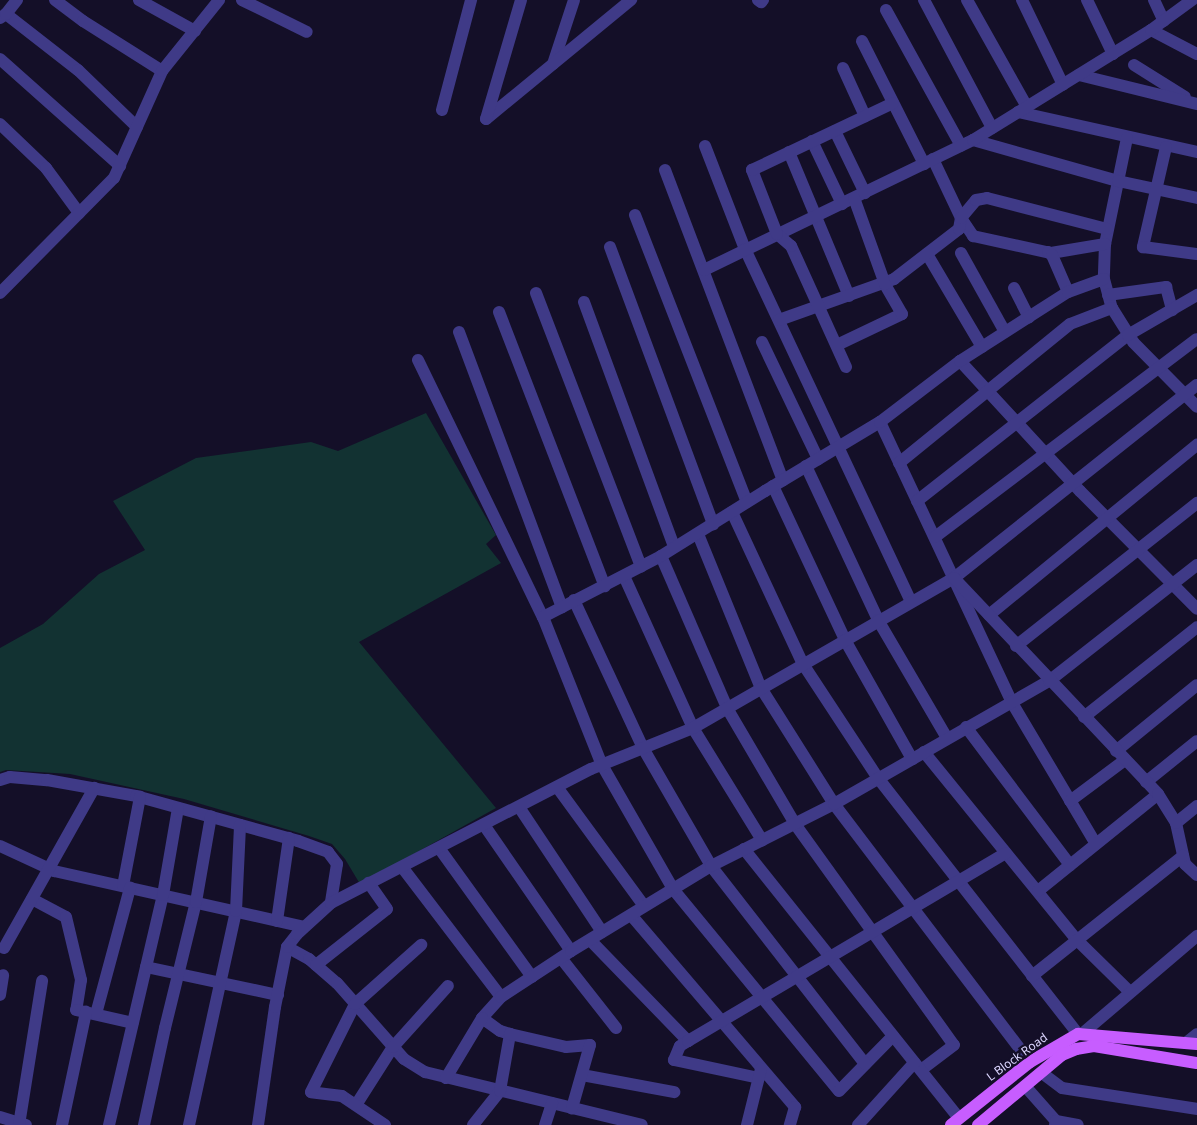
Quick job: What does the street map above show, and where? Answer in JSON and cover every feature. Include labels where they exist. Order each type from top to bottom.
[{"type":"main road","name":"L Block Road","points":[[955,1122],[1030,1062],[1080,1034]]},
{"type":"main road","points":[[1080,1034],[1192,1044]]},
{"type":"main road","name":"L Block Road","points":[[978,1125],[1062,1055],[1076,1049],[1094,1046],[1197,1064]]},
{"type":"street","points":[[17,0],[3,16],[78,70],[137,127]]},
{"type":"street","points":[[55,0],[162,71]]},
{"type":"street","points":[[138,0],[195,31]]},
{"type":"street","points":[[0,294],[114,178],[162,71],[219,0]]},
{"type":"street","points":[[242,0],[306,32]]},
{"type":"street","points":[[442,110],[471,0]]},
{"type":"street","points":[[521,0],[486,119],[631,0]]},
{"type":"street","points":[[552,64],[574,0]]},
{"type":"street","points":[[610,18],[615,0]]},
{"type":"street","points":[[758,0],[761,2],[763,0]]},
{"type":"street","points":[[924,0],[992,128]]},
{"type":"street","points":[[967,0],[1023,110],[1128,138],[1197,152]]},
{"type":"street","points":[[1022,0],[1063,85]]},
{"type":"street","points":[[1087,0],[1113,54]]},
{"type":"street","points":[[1154,0],[1164,21]]},
{"type":"street","points":[[704,270],[973,140],[1151,30],[1192,0]]},
{"type":"street","points":[[886,10],[961,146]]},
{"type":"street","points":[[1151,30],[1197,54]]},
{"type":"street","points":[[862,41],[893,103],[973,236],[1048,252],[1105,244]]},
{"type":"street","points":[[0,58],[120,166]]},
{"type":"street","points":[[1134,65],[1195,103]]},
{"type":"street","points":[[843,68],[865,116]]},
{"type":"street","points":[[1079,75],[1195,103]]},
{"type":"street","points":[[846,367],[791,246],[777,234],[752,170],[893,103]]},
{"type":"street","points":[[0,124],[46,168],[79,214]]},
{"type":"street","points":[[835,131],[859,196],[885,284],[902,314],[837,345]]},
{"type":"street","points":[[1128,138],[1105,244],[1104,279],[1108,295],[1112,308],[1128,335],[1197,407]]},
{"type":"street","points":[[973,140],[1118,181],[1197,198]]},
{"type":"street","points":[[812,141],[842,204]]},
{"type":"street","points":[[705,146],[745,249],[912,602]]},
{"type":"street","points":[[1166,147],[1143,247],[1197,254]]},
{"type":"street","points":[[788,152],[848,296]]},
{"type":"street","points":[[665,170],[704,270],[778,483],[844,640],[912,759]]},
{"type":"street","points":[[779,320],[885,284],[960,229],[961,218],[976,200],[987,198],[1107,229]]},
{"type":"street","points":[[636,215],[747,502]]},
{"type":"street","points":[[610,247],[713,524]]},
{"type":"street","points":[[1048,252],[1052,255],[1068,292]]},
{"type":"street","points":[[961,253],[1006,332]]},
{"type":"street","points":[[927,254],[982,347]]},
{"type":"street","points":[[543,617],[662,556],[880,422],[960,361],[1068,292],[1104,279]]},
{"type":"street","points":[[1108,295],[1166,287],[1172,310]]},
{"type":"street","points":[[1014,288],[1029,317]]},
{"type":"street","points":[[536,293],[641,567]]},
{"type":"street","points":[[917,501],[1128,335],[1197,295]]},
{"type":"street","points":[[584,302],[674,548]]},
{"type":"street","points":[[899,463],[1070,324],[1112,308]]},
{"type":"street","points":[[499,312],[605,586]]},
{"type":"street","points":[[459,332],[568,603],[643,748],[711,866],[865,1064]]},
{"type":"street","points":[[935,537],[1197,339]]},
{"type":"street","points":[[762,342],[818,459]]},
{"type":"street","points":[[418,360],[543,617],[602,764],[673,889],[839,1091],[893,1036]]},
{"type":"street","points":[[960,361],[1073,484],[1197,609]]},
{"type":"street","points":[[258,1125],[287,947],[304,927],[331,902],[602,764],[693,728],[954,578],[1197,385]]},
{"type":"street","points":[[880,422],[1011,701],[1096,844]]},
{"type":"street","points":[[989,615],[1197,445]]},
{"type":"street","points":[[806,466],[878,620],[947,738]]},
{"type":"street","points":[[1016,646],[1197,503]]},
{"type":"street","points":[[732,512],[803,664],[878,778],[1032,976],[1080,1034],[1197,936]]},
{"type":"street","points":[[698,534],[761,688],[834,804],[1030,1062]]},
{"type":"street","points":[[662,556],[727,708],[795,824],[954,1045],[918,1066],[858,1125]]},
{"type":"street","points":[[446,1078],[482,1018],[501,997],[602,932],[711,866],[834,804],[1011,701],[1049,681],[1197,565]]},
{"type":"street","points":[[624,576],[693,728],[762,840]]},
{"type":"street","points":[[954,578],[1049,681],[1158,794],[1176,823],[1186,864],[1197,875]]},
{"type":"street","points":[[1084,718],[1197,627]]},
{"type":"street","points":[[1070,801],[1197,684]]},
{"type":"street","points":[[966,727],[1070,866]]},
{"type":"street","points":[[1146,782],[1197,741]]},
{"type":"street","points":[[924,752],[1077,940],[1130,992]]},
{"type":"street","points":[[0,780],[10,777],[47,780],[140,797],[289,838],[328,852],[337,864],[331,902]]},
{"type":"street","points":[[4,948],[94,788]]},
{"type":"street","points":[[557,788],[644,906]]},
{"type":"street","points":[[1038,891],[1158,794]]},
{"type":"street","points":[[62,1125],[126,887],[140,797]]},
{"type":"street","points":[[1176,823],[1197,806]]},
{"type":"street","points":[[519,807],[602,932]]},
{"type":"street","points":[[108,1125],[163,895],[178,808]]},
{"type":"street","points":[[144,1125],[177,974],[196,902],[210,816]]},
{"type":"street","points":[[189,1125],[236,911],[240,825]]},
{"type":"street","points":[[484,825],[566,955],[616,1028]]},
{"type":"street","points":[[277,920],[289,838]]},
{"type":"street","points":[[440,848],[532,977]]},
{"type":"street","points":[[1,849],[49,868],[304,927]]},
{"type":"street","points":[[744,849],[918,1066],[955,1122]]},
{"type":"street","points":[[760,1073],[674,1060],[680,1046],[688,1041],[1006,853]]},
{"type":"street","points":[[1032,976],[1184,856]]},
{"type":"street","points":[[402,867],[501,997]]},
{"type":"street","points":[[316,965],[387,910],[369,883]]},
{"type":"street","points":[[32,899],[66,917],[81,980],[76,1010],[133,1023]]},
{"type":"street","points":[[631,915],[722,1022],[760,1073],[795,1107],[790,1125]]},
{"type":"street","points":[[590,940],[688,1041]]},
{"type":"street","points":[[386,1125],[342,1096],[310,1092],[355,1004],[421,945]]},
{"type":"street","points":[[287,947],[316,965],[355,1004],[404,1059],[425,1072],[637,1124]]},
{"type":"street","points":[[146,967],[278,995]]},
{"type":"street","points":[[0,995],[3,975]]},
{"type":"street","points":[[0,1117],[22,1124],[42,981]]},
{"type":"street","points":[[356,1104],[393,1047],[448,986]]},
{"type":"street","points":[[482,1018],[500,1032],[566,1047],[590,1045],[572,1108]]},
{"type":"street","points":[[473,1125],[500,1090],[510,1034]]},
{"type":"street","points":[[1192,1044],[1197,1034]]},
{"type":"street","points":[[1042,1072],[1062,1088],[1197,1109]]},
{"type":"street","points":[[747,1125],[760,1073]]},
{"type":"street","points":[[582,1074],[674,1092]]},
{"type":"street","points":[[1024,1086],[1055,1123],[1078,1125]]},
{"type":"street","points":[[545,1125],[552,1103]]},
{"type":"green space","points":[[426,413],[496,535],[486,544],[501,563],[359,642],[496,808],[360,884],[345,859],[332,844],[309,836],[184,799],[70,774],[6,770],[0,772],[0,648],[43,624],[99,574],[145,550],[113,501],[196,458],[311,442],[338,451]]}]
